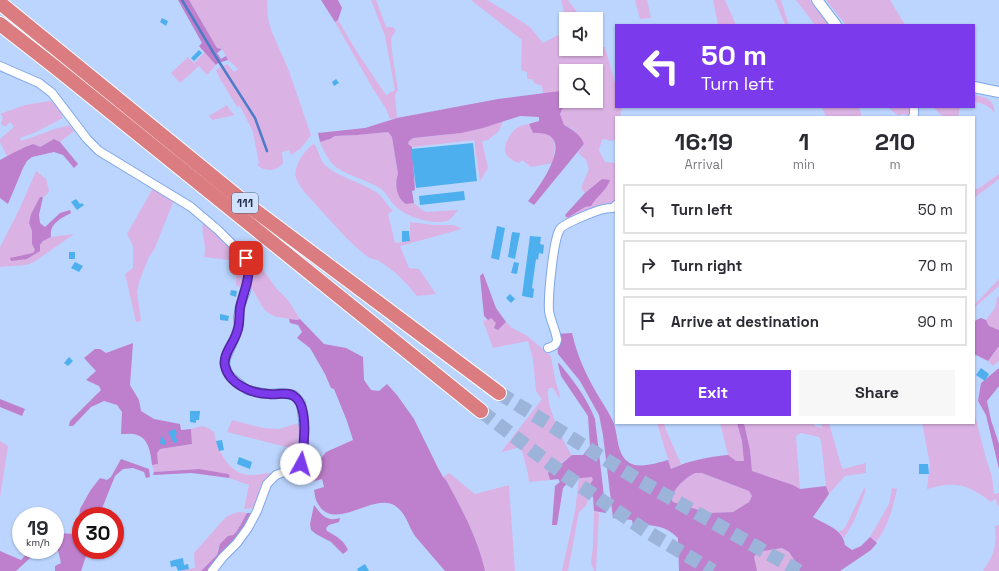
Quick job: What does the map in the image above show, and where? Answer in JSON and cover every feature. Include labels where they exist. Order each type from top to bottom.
[{"type":"highway","name":"111","points":[[0,3],[249,206],[499,393]]},
{"type":"highway","name":"111","points":[[0,24],[55,66],[481,411]]},
{"type":"street","points":[[816,0],[835,24]]},
{"type":"street","points":[[0,66],[39,83],[52,93],[87,139],[99,151],[191,207],[218,230],[246,258],[248,265],[246,291],[240,306],[239,325],[226,358],[225,365],[229,375],[247,390],[269,394],[280,393],[294,395],[301,403],[304,430],[303,454],[301,464],[296,468],[276,475],[267,484],[258,509],[248,528],[212,571]]},
{"type":"street","points":[[975,87],[999,92]]},
{"type":"street","points":[[548,348],[556,343],[557,338],[551,322],[549,301],[554,251],[559,230],[563,226],[596,211],[614,208],[615,206]]},
{"type":"shaded area","points":[[178,0],[189,0],[217,48],[222,49],[217,53],[221,59],[226,56],[228,60],[216,65],[199,46],[202,43]]},
{"type":"shaded area","points":[[189,0],[267,0],[268,19],[272,32],[289,71],[311,135],[301,148],[291,155],[289,150],[282,152],[283,163],[277,168],[267,170],[257,165],[259,163],[253,132],[240,106],[237,107],[216,70],[227,64],[234,72],[238,69],[228,60],[222,49],[217,48]]},
{"type":"shaded area","points":[[321,0],[338,0],[342,8],[338,20],[335,22]]},
{"type":"shaded area","points":[[371,0],[376,0],[386,27],[393,27],[396,31],[391,38],[398,90],[395,95],[397,118],[390,119],[386,109],[335,22],[338,20],[357,52],[386,95],[395,90],[385,36]]},
{"type":"shaded area","points":[[471,0],[487,0],[504,10],[530,27],[543,43],[559,35],[559,56],[603,56],[603,47],[605,47],[615,83],[615,108],[622,108],[620,116],[615,116],[615,140],[602,140],[599,150],[605,162],[615,163],[615,209],[565,221],[566,217],[569,217],[585,207],[591,206],[608,184],[602,179],[585,193],[581,188],[589,169],[586,160],[578,153],[584,144],[574,130],[564,125],[560,114],[563,108],[603,108],[603,64],[559,64],[559,101],[549,94],[543,94],[542,86],[534,83],[532,79],[527,79],[527,72],[521,70],[522,40]]},
{"type":"shaded area","points":[[561,0],[568,0],[577,12],[564,12]]},
{"type":"shaded area","points":[[635,0],[647,0],[651,18],[640,19]]},
{"type":"shaded area","points":[[713,0],[725,0],[736,24],[718,24]]},
{"type":"shaded area","points":[[775,0],[781,0],[789,24],[785,24]]},
{"type":"shaded area","points":[[796,0],[810,0],[828,24],[814,24]]},
{"type":"shaded area","points":[[826,0],[890,0],[904,24],[845,24]]},
{"type":"shaded area","points":[[205,52],[216,65],[207,75],[199,66],[180,83],[171,73],[188,57],[194,63]]},
{"type":"shaded area","points":[[559,91],[559,108],[563,108],[560,114],[564,125],[578,135],[584,144],[534,205],[528,201],[548,172],[556,149],[554,140],[547,134],[533,133],[529,124],[539,121],[539,117],[520,116],[483,128],[461,133],[413,138],[408,144],[412,147],[415,190],[412,191],[414,203],[406,204],[400,199],[396,187],[398,174],[392,137],[388,132],[335,136],[320,142],[318,133],[365,128],[397,118],[498,99]]},
{"type":"shaded area","points":[[975,95],[989,100],[993,104],[995,113],[986,105],[975,102]]},
{"type":"shaded area","points":[[49,101],[56,105],[63,118],[36,132],[20,138],[21,141],[69,125],[74,131],[60,142],[54,139],[40,147],[23,148],[7,156],[0,139],[14,127],[10,122],[5,127],[1,124],[3,117],[0,114],[25,105]]},
{"type":"shaded area","points":[[227,105],[235,115],[212,120],[209,116]]},
{"type":"shaded area","points":[[822,108],[859,108],[862,116],[826,116]]},
{"type":"shaded area","points":[[890,108],[909,108],[911,111],[910,116],[903,114],[899,116]]},
{"type":"shaded area","points":[[934,108],[960,108],[958,116],[942,116]]},
{"type":"shaded area","points":[[503,121],[499,131],[488,140],[482,141],[488,168],[480,181],[474,140],[412,147],[408,144],[413,138],[470,130]]},
{"type":"shaded area","points":[[529,124],[533,133],[547,134],[554,140],[555,150],[553,163],[531,167],[522,160],[519,163],[513,161],[506,154],[506,143],[512,132],[520,126]]},
{"type":"shaded area","points":[[388,132],[392,137],[398,174],[396,187],[400,199],[406,204],[414,203],[426,212],[458,210],[449,220],[434,222],[412,217],[406,214],[395,206],[379,188],[337,168],[332,164],[320,142],[335,136]]},
{"type":"shaded area","points":[[54,139],[60,142],[78,164],[74,168],[63,155],[54,152],[32,157],[27,161],[23,168],[8,204],[0,198],[0,160],[33,144],[40,147]]},
{"type":"shaded area","points":[[314,144],[326,166],[338,174],[364,185],[381,196],[393,211],[388,214],[395,243],[410,241],[410,222],[433,225],[454,225],[462,229],[400,246],[409,268],[419,269],[436,294],[417,296],[404,281],[390,269],[378,260],[368,257],[354,246],[300,186],[296,178],[296,169],[303,154]]},
{"type":"shaded area","points":[[36,171],[46,179],[49,191],[46,196],[40,197],[31,214],[29,223],[32,231],[32,244],[35,250],[33,256],[43,241],[51,237],[74,234],[34,262],[26,265],[0,267],[0,247],[19,210]]},
{"type":"shaded area","points":[[999,174],[999,179],[975,197],[975,190]]},
{"type":"shaded area","points":[[602,179],[610,180],[609,184],[591,206],[585,207],[569,217],[566,217],[565,215],[585,193]]},
{"type":"shaded area","points":[[153,188],[174,200],[154,250],[149,257],[139,282],[137,292],[141,321],[136,322],[125,274],[133,268],[133,246],[127,234]]},
{"type":"shaded area","points":[[40,197],[43,197],[39,215],[40,223],[45,227],[60,213],[70,210],[71,213],[56,222],[52,228],[51,237],[43,241],[40,245],[40,251],[27,259],[11,261],[10,258],[33,253],[35,250],[32,244],[32,231],[29,223],[31,214]]},
{"type":"shaded area","points":[[204,221],[245,262],[247,271],[244,287],[236,286],[237,261],[204,257],[205,248],[202,230]]},
{"type":"shaded area","points":[[254,261],[288,300],[300,319],[294,320],[276,317],[265,310],[250,287]]},
{"type":"shaded area","points":[[483,273],[496,308],[506,322],[498,330],[494,328],[496,323],[491,318],[488,320],[484,316],[480,276]]},
{"type":"shaded area","points":[[999,279],[999,286],[975,307],[975,304]]},
{"type":"shaded area","points":[[999,296],[999,330],[989,326],[986,320],[995,308],[997,298]]},
{"type":"shaded area","points":[[491,318],[496,323],[498,330],[506,322],[512,328],[526,335],[551,356],[560,396],[559,398],[553,388],[549,388],[549,402],[555,422],[572,455],[549,471],[548,473],[550,480],[529,482],[521,447],[501,452],[542,399],[536,391],[533,359],[528,341],[493,348],[483,321]]},
{"type":"shaded area","points":[[981,318],[986,320],[989,326],[999,330],[999,346],[988,361],[975,354],[976,320]]},
{"type":"shaded area","points":[[289,319],[300,319],[324,344],[346,348],[363,357],[364,380],[371,390],[379,391],[387,384],[397,395],[414,419],[438,468],[464,513],[478,547],[485,571],[445,571],[415,536],[402,513],[392,504],[378,503],[349,512],[331,514],[323,510],[316,501],[314,490],[324,487],[322,479],[311,482],[310,475],[319,470],[320,467],[316,463],[326,452],[353,440],[334,389],[331,388],[310,348],[297,338],[302,332],[298,325],[290,323]]},
{"type":"shaded area","points":[[572,333],[576,349],[585,371],[614,424],[621,454],[631,464],[647,465],[668,460],[671,469],[699,459],[728,455],[736,461],[744,461],[742,441],[737,424],[744,424],[750,450],[752,471],[793,485],[800,489],[826,486],[829,494],[813,517],[837,531],[844,540],[845,545],[852,550],[861,546],[870,537],[877,543],[871,550],[840,571],[789,571],[794,565],[795,561],[789,552],[782,548],[758,552],[754,557],[757,571],[679,571],[678,538],[673,533],[657,526],[633,525],[632,520],[613,518],[603,435],[599,415],[580,381],[558,354],[556,334]],"holes":[[[695,473],[702,473],[749,491],[752,496],[749,502],[733,512],[708,513],[673,502],[671,498],[681,483]]]},
{"type":"shaded area","points":[[133,343],[130,385],[139,400],[141,411],[154,419],[180,424],[181,430],[191,429],[192,444],[160,449],[157,453],[158,464],[152,465],[149,447],[141,437],[134,434],[121,434],[122,412],[117,405],[104,401],[91,407],[73,426],[69,426],[70,421],[101,390],[99,386],[86,380],[96,371],[84,358],[95,349],[100,349],[106,353]]},
{"type":"shaded area","points":[[999,346],[999,361],[993,366],[988,361]]},
{"type":"shaded area","points":[[559,363],[584,397],[595,419],[606,513],[594,511],[593,497],[586,490],[593,480],[592,477],[571,479],[563,488],[557,525],[552,525],[555,486],[560,482],[558,479],[550,480],[548,473],[572,455],[583,455],[590,446],[588,416],[561,376]]},
{"type":"shaded area","points":[[999,368],[999,386],[987,401],[991,420],[999,444],[999,469],[986,415],[978,401],[981,383]]},
{"type":"shaded area","points":[[0,399],[25,409],[22,416],[0,407]]},
{"type":"shaded area","points":[[975,416],[992,477],[994,494],[999,493],[999,506],[997,505],[996,499],[991,502],[975,491],[961,486],[946,485],[927,489],[930,464],[922,424],[975,424]]},
{"type":"shaded area","points":[[232,420],[263,428],[279,429],[302,422],[300,462],[291,470],[294,449],[227,432]]},
{"type":"shaded area","points":[[657,424],[664,424],[681,464],[671,469]]},
{"type":"shaded area","points":[[720,424],[737,424],[745,461],[736,461],[728,455]]},
{"type":"shaded area","points":[[744,424],[814,424],[815,426],[822,428],[821,424],[829,424],[843,469],[866,463],[866,473],[845,476],[829,494],[826,486],[821,441],[819,437],[801,433],[796,436],[800,489],[793,485],[752,471],[750,450]]},
{"type":"shaded area","points":[[202,426],[214,432],[221,453],[230,466],[236,471],[250,475],[276,473],[254,508],[244,509],[249,485],[229,478],[230,476],[199,469],[154,472],[152,465],[158,464],[157,453],[160,449],[192,444],[191,429]]},
{"type":"shaded area","points":[[0,441],[8,446],[0,498]]},
{"type":"shaded area","points":[[306,452],[320,467],[319,470],[310,475],[306,463]]},
{"type":"shaded area","points":[[121,459],[149,469],[150,477],[146,478],[144,472],[133,468],[123,469],[115,476],[103,507],[81,507],[90,491],[100,478],[107,480],[111,477]]},
{"type":"shaded area","points":[[199,469],[228,474],[230,476],[229,478],[192,473],[153,475],[154,472]]},
{"type":"shaded area","points":[[449,473],[475,494],[509,485],[515,571],[485,571],[469,524],[443,477]]},
{"type":"shaded area","points":[[695,473],[702,473],[749,491],[752,496],[749,502],[733,512],[708,513],[673,502],[671,498],[678,486]]},
{"type":"shaded area","points":[[592,477],[594,480],[586,490],[590,495],[586,506],[579,512],[568,571],[562,571],[575,511],[579,478]]},
{"type":"shaded area","points":[[864,488],[866,489],[854,521],[844,538],[839,532],[845,528]]},
{"type":"shaded area","points":[[892,488],[897,489],[892,510],[884,530],[876,542],[870,537],[889,504]]},
{"type":"shaded area","points":[[314,505],[325,517],[331,519],[340,518],[339,522],[329,525],[326,528],[327,531],[344,544],[348,550],[343,554],[331,542],[311,530],[310,524]]},
{"type":"shaded area","points":[[594,511],[599,513],[596,571],[594,571],[591,563]]},
{"type":"shaded area","points":[[239,512],[247,513],[237,531],[218,548],[217,555],[201,571],[178,571],[195,568],[194,553],[226,517]]},
{"type":"shaded area","points":[[247,513],[255,513],[247,529],[209,571],[201,571],[217,555],[220,544],[228,536],[233,535],[237,531]]},
{"type":"shaded area","points":[[999,525],[999,571],[983,571],[994,550],[996,539],[995,526]]},
{"type":"shaded area","points":[[64,533],[72,534],[72,559],[85,559],[81,571],[55,571],[55,566],[61,563],[60,559],[64,559]]},
{"type":"shaded area","points":[[782,548],[789,552],[795,561],[794,565],[789,571],[757,571],[753,557],[758,552]]},
{"type":"shaded area","points":[[0,551],[12,556],[12,559],[29,559],[16,571],[0,571]]},
{"type":"building","points":[[162,18],[168,21],[166,26],[160,22]]},
{"type":"building","points":[[199,50],[202,53],[194,61],[191,58]]},
{"type":"building","points":[[336,79],[339,83],[334,86],[332,82]]},
{"type":"building","points":[[473,143],[477,181],[416,188],[411,149]]},
{"type":"building","points":[[464,191],[465,200],[420,205],[419,196]]},
{"type":"building","points":[[76,199],[80,204],[82,203],[84,205],[77,210],[71,202]]},
{"type":"building","points":[[497,226],[505,228],[499,260],[491,258]]},
{"type":"building","points":[[402,231],[409,231],[410,241],[402,242]]},
{"type":"building","points":[[512,232],[520,233],[515,259],[508,257]]},
{"type":"building","points":[[530,236],[541,237],[540,244],[544,245],[543,254],[539,253],[538,260],[536,259],[532,288],[534,289],[533,298],[522,296]]},
{"type":"building","points":[[69,252],[75,252],[75,259],[69,259]]},
{"type":"building","points":[[75,262],[83,266],[79,272],[71,268]]},
{"type":"building","points":[[514,262],[519,263],[517,274],[511,273]]},
{"type":"building","points":[[231,290],[237,291],[236,297],[230,295]]},
{"type":"building","points":[[510,294],[515,299],[511,303],[506,298]]},
{"type":"building","points":[[220,314],[229,316],[228,321],[220,320]]},
{"type":"building","points":[[69,357],[73,361],[68,366],[64,363]]},
{"type":"building","points":[[981,368],[989,374],[985,381],[976,375]]},
{"type":"building","points":[[190,411],[200,411],[199,420],[196,420],[196,423],[190,422]]},
{"type":"building","points":[[175,429],[177,434],[175,435],[178,442],[174,443],[168,432]]},
{"type":"building","points":[[161,436],[163,437],[163,440],[166,440],[166,445],[160,444]]},
{"type":"building","points":[[222,440],[224,450],[219,451],[216,441]]},
{"type":"building","points":[[239,457],[252,462],[250,469],[237,464]]},
{"type":"building","points":[[919,464],[928,464],[929,474],[919,474]]},
{"type":"building","points":[[183,558],[184,565],[188,564],[189,569],[178,571],[176,566],[171,567],[170,561]]},
{"type":"building","points":[[365,564],[369,571],[358,571],[357,569]]},
{"type":"waterway","points":[[182,0],[255,118],[267,151]]},
{"type":"tunnel","points":[[499,393],[637,479],[799,571]]},
{"type":"tunnel","points":[[481,411],[562,473],[646,531],[713,571]]},
{"type":"route","points":[[246,258],[248,265],[248,276],[246,291],[240,306],[237,333],[229,348],[225,365],[229,375],[247,390],[269,394],[280,393],[294,395],[301,403],[304,430],[301,464]]}]
